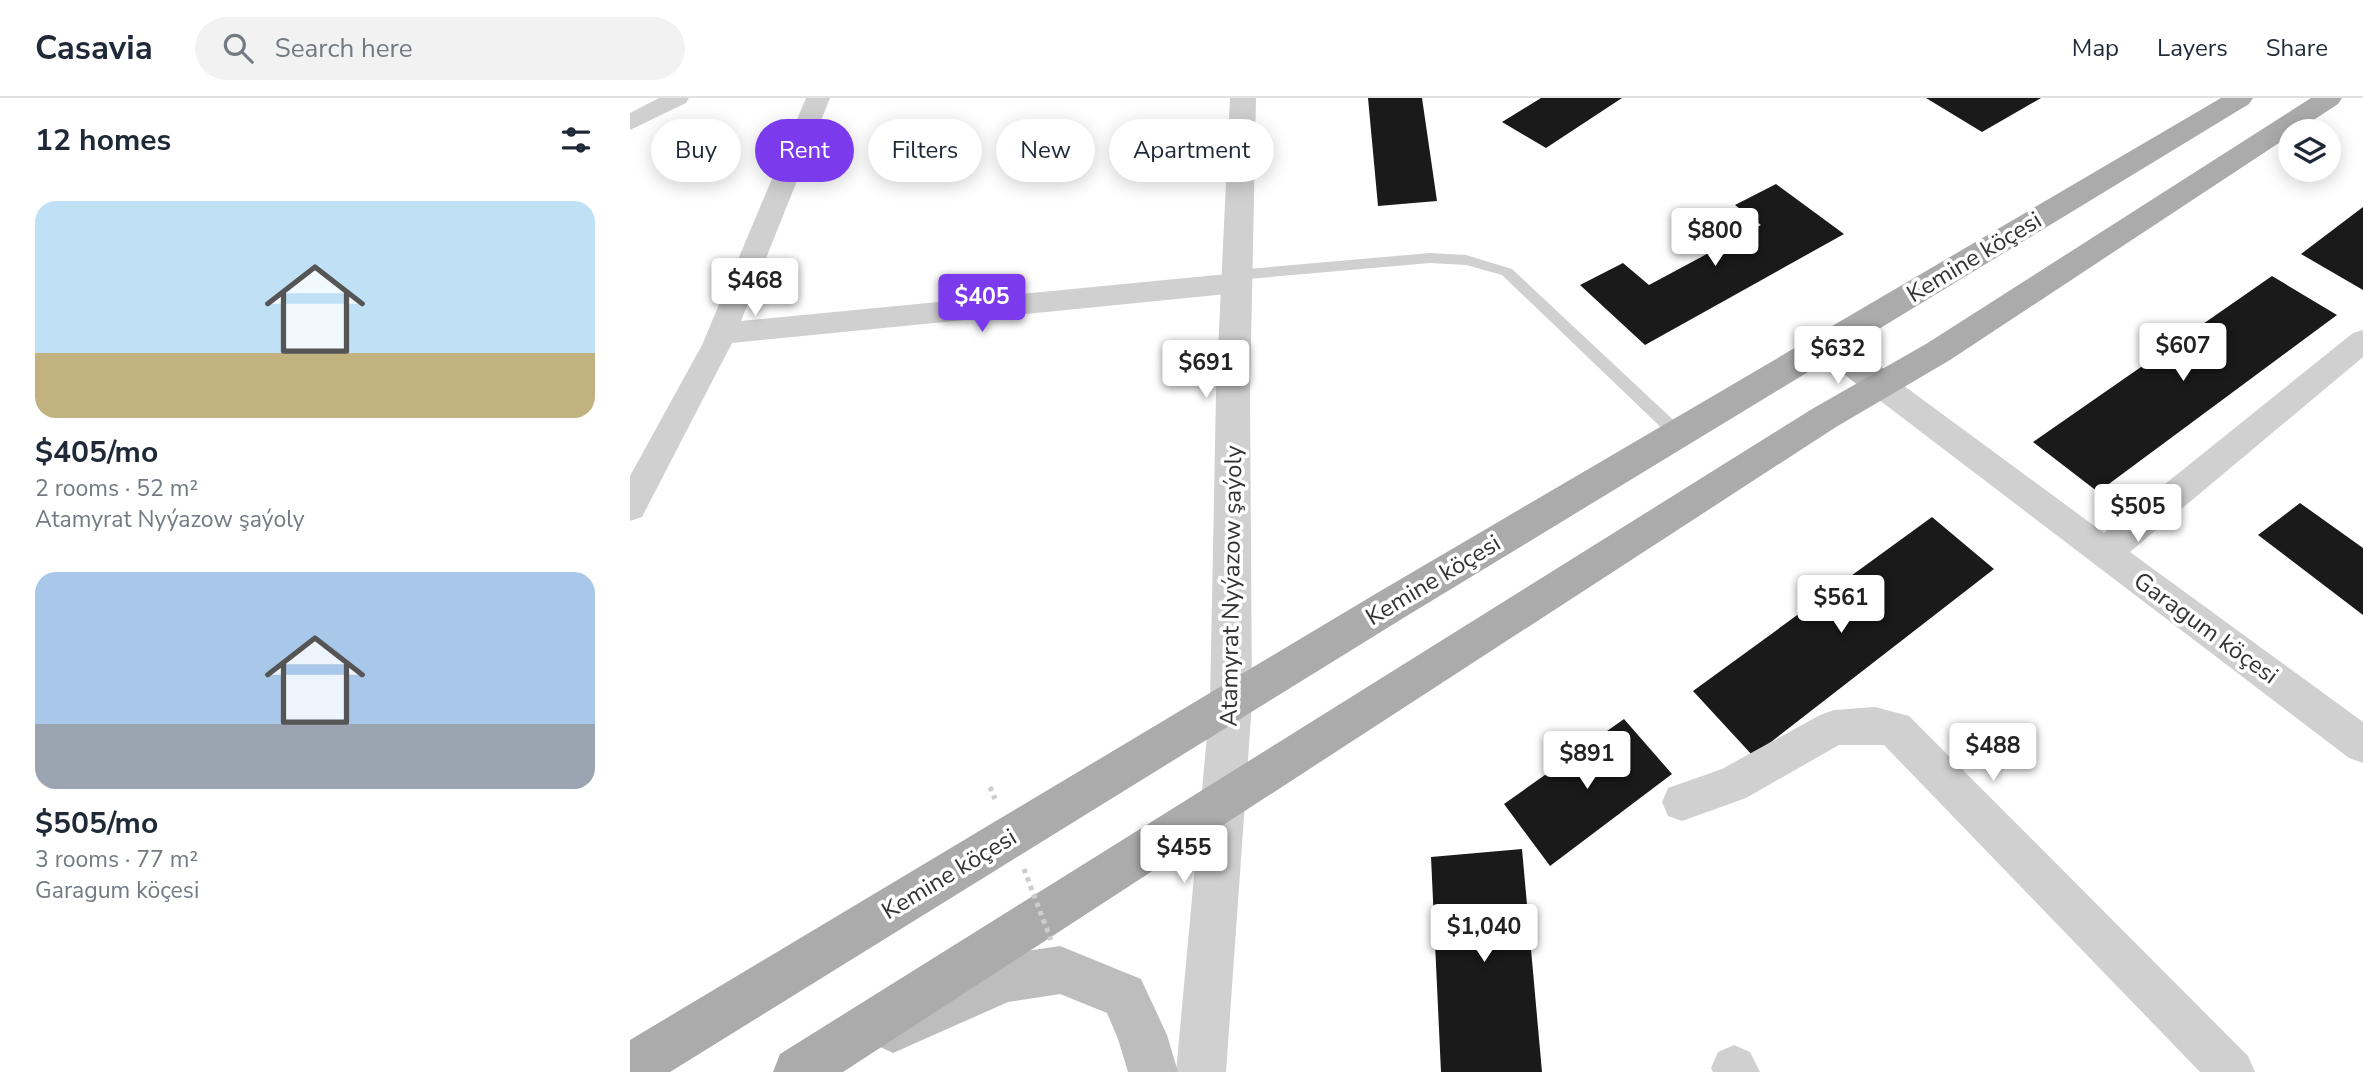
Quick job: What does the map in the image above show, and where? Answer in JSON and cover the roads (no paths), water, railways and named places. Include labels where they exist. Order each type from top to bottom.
[{"type":"main road","name":"Kemine köçesi","points":[[630,1068],[1231,702],[2241,98]]},
{"type":"main road","points":[[812,1063],[1824,418],[1950,344],[2329,98]]},
{"type":"main road","points":[[1828,344],[1881,385]]},
{"type":"main road","points":[[812,1063],[1006,978],[1060,970],[1124,996],[1142,1035],[1153,1072]]},
{"type":"street","points":[[630,123],[677,98]]},
{"type":"street","points":[[630,507],[721,334],[818,98]]},
{"type":"street","name":"Atamyrat Nyýazow şaýoly","points":[[1201,1072],[1231,702],[1233,394],[1243,98]]},
{"type":"street","points":[[721,334],[1237,279]]},
{"type":"street","points":[[2104,553],[2363,341]]},
{"type":"street","name":"Garagum köçesi","points":[[1881,385],[2363,745]]},
{"type":"street","points":[[1682,802],[1732,785],[1834,727],[1875,725],[1895,729],[2232,1072]]},
{"type":"lane","points":[[1237,279],[1430,258],[1466,260],[1507,272],[1678,434]]}]
